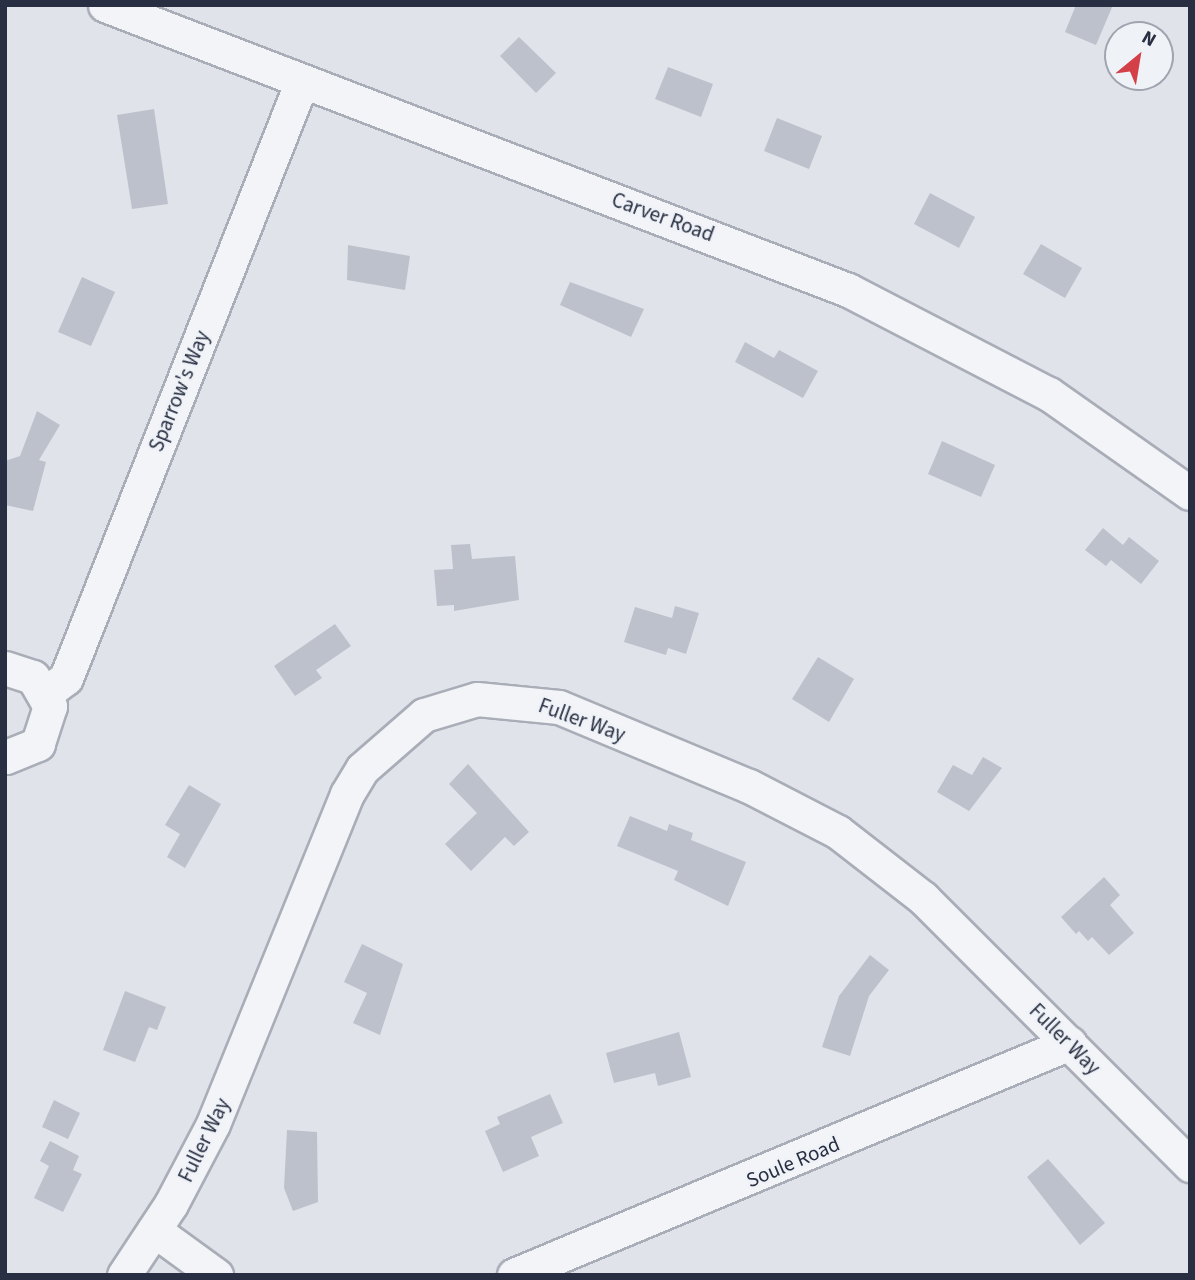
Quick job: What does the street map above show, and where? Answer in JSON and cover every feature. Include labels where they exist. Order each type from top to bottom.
[{"type":"street","name":"Carver Road","points":[[105,5],[848,290],[1049,394],[1190,493]]},
{"type":"street","name":"Sparrow's Way","points":[[46,693],[66,678],[302,81]]},
{"type":"street","points":[[5,668],[33,677],[46,693],[50,706],[46,733],[27,752],[5,757]]},
{"type":"street","name":"Fuller Way","points":[[124,1275],[154,1230],[233,1081],[352,786],[401,730],[424,715],[477,699],[505,697],[559,707],[748,786],[838,832],[923,898],[1190,1165]]},
{"type":"street","name":"Soule Road","points":[[514,1275],[1070,1044]]},
{"type":"street","points":[[154,1230],[216,1275]]},
{"type":"building","points":[[1076,5],[1113,5],[1096,45],[1065,32]]},
{"type":"building","points":[[519,37],[556,73],[536,93],[500,56]]},
{"type":"building","points":[[668,67],[713,84],[701,117],[655,99]]},
{"type":"building","points":[[154,109],[168,204],[132,209],[117,115]]},
{"type":"building","points":[[777,118],[822,136],[809,169],[764,151]]},
{"type":"building","points":[[930,193],[975,217],[959,248],[914,224]]},
{"type":"building","points":[[1041,244],[1082,268],[1065,298],[1023,274]]},
{"type":"building","points":[[348,245],[410,256],[405,290],[347,280]]},
{"type":"building","points":[[82,277],[115,292],[91,346],[58,332]]},
{"type":"building","points":[[570,282],[644,309],[631,337],[560,305]]},
{"type":"building","points":[[745,342],[774,358],[779,350],[818,371],[803,398],[735,362]]},
{"type":"building","points":[[37,411],[60,425],[39,460],[46,462],[33,511],[5,505],[5,461],[20,456]]},
{"type":"building","points":[[942,441],[995,465],[981,497],[928,474]]},
{"type":"building","points":[[1103,528],[1123,545],[1129,537],[1159,561],[1141,584],[1111,560],[1106,566],[1085,550]]},
{"type":"building","points":[[470,544],[472,559],[515,556],[519,600],[454,611],[454,605],[437,606],[434,570],[453,569],[451,545]]},
{"type":"building","points":[[675,606],[699,613],[686,654],[668,648],[666,655],[624,642],[635,607],[672,618]]},
{"type":"building","points":[[335,624],[351,646],[316,670],[322,678],[295,696],[274,666]]},
{"type":"building","points":[[818,657],[854,679],[829,722],[792,699]]},
{"type":"building","points":[[983,757],[1002,768],[969,811],[937,792],[953,765],[972,775]]},
{"type":"building","points":[[468,764],[529,832],[514,846],[505,837],[471,871],[445,844],[477,813],[449,784]]},
{"type":"building","points":[[189,785],[221,804],[185,868],[167,857],[180,834],[165,825]]},
{"type":"building","points":[[630,816],[667,831],[669,824],[693,833],[691,840],[746,862],[728,906],[674,880],[678,871],[617,846]]},
{"type":"building","points":[[1104,877],[1120,895],[1110,905],[1134,933],[1109,955],[1092,937],[1088,941],[1079,931],[1076,934],[1061,917]]},
{"type":"building","points":[[362,944],[403,964],[380,1035],[353,1023],[367,993],[344,982]]},
{"type":"building","points":[[870,955],[889,970],[869,996],[850,1056],[822,1047],[839,996]]},
{"type":"building","points":[[125,991],[166,1007],[157,1030],[149,1027],[135,1062],[103,1050]]},
{"type":"building","points":[[679,1032],[691,1077],[658,1086],[655,1073],[614,1083],[606,1053]]},
{"type":"building","points":[[550,1094],[563,1123],[531,1137],[539,1156],[503,1172],[485,1131],[500,1124],[497,1117]]},
{"type":"building","points":[[54,1100],[80,1113],[68,1139],[42,1127]]},
{"type":"building","points":[[287,1130],[317,1132],[318,1202],[293,1211],[284,1188]]},
{"type":"building","points":[[50,1141],[79,1156],[73,1170],[82,1174],[63,1212],[34,1198],[49,1166],[40,1161]]},
{"type":"building","points":[[1048,1159],[1105,1223],[1080,1245],[1027,1177]]}]
